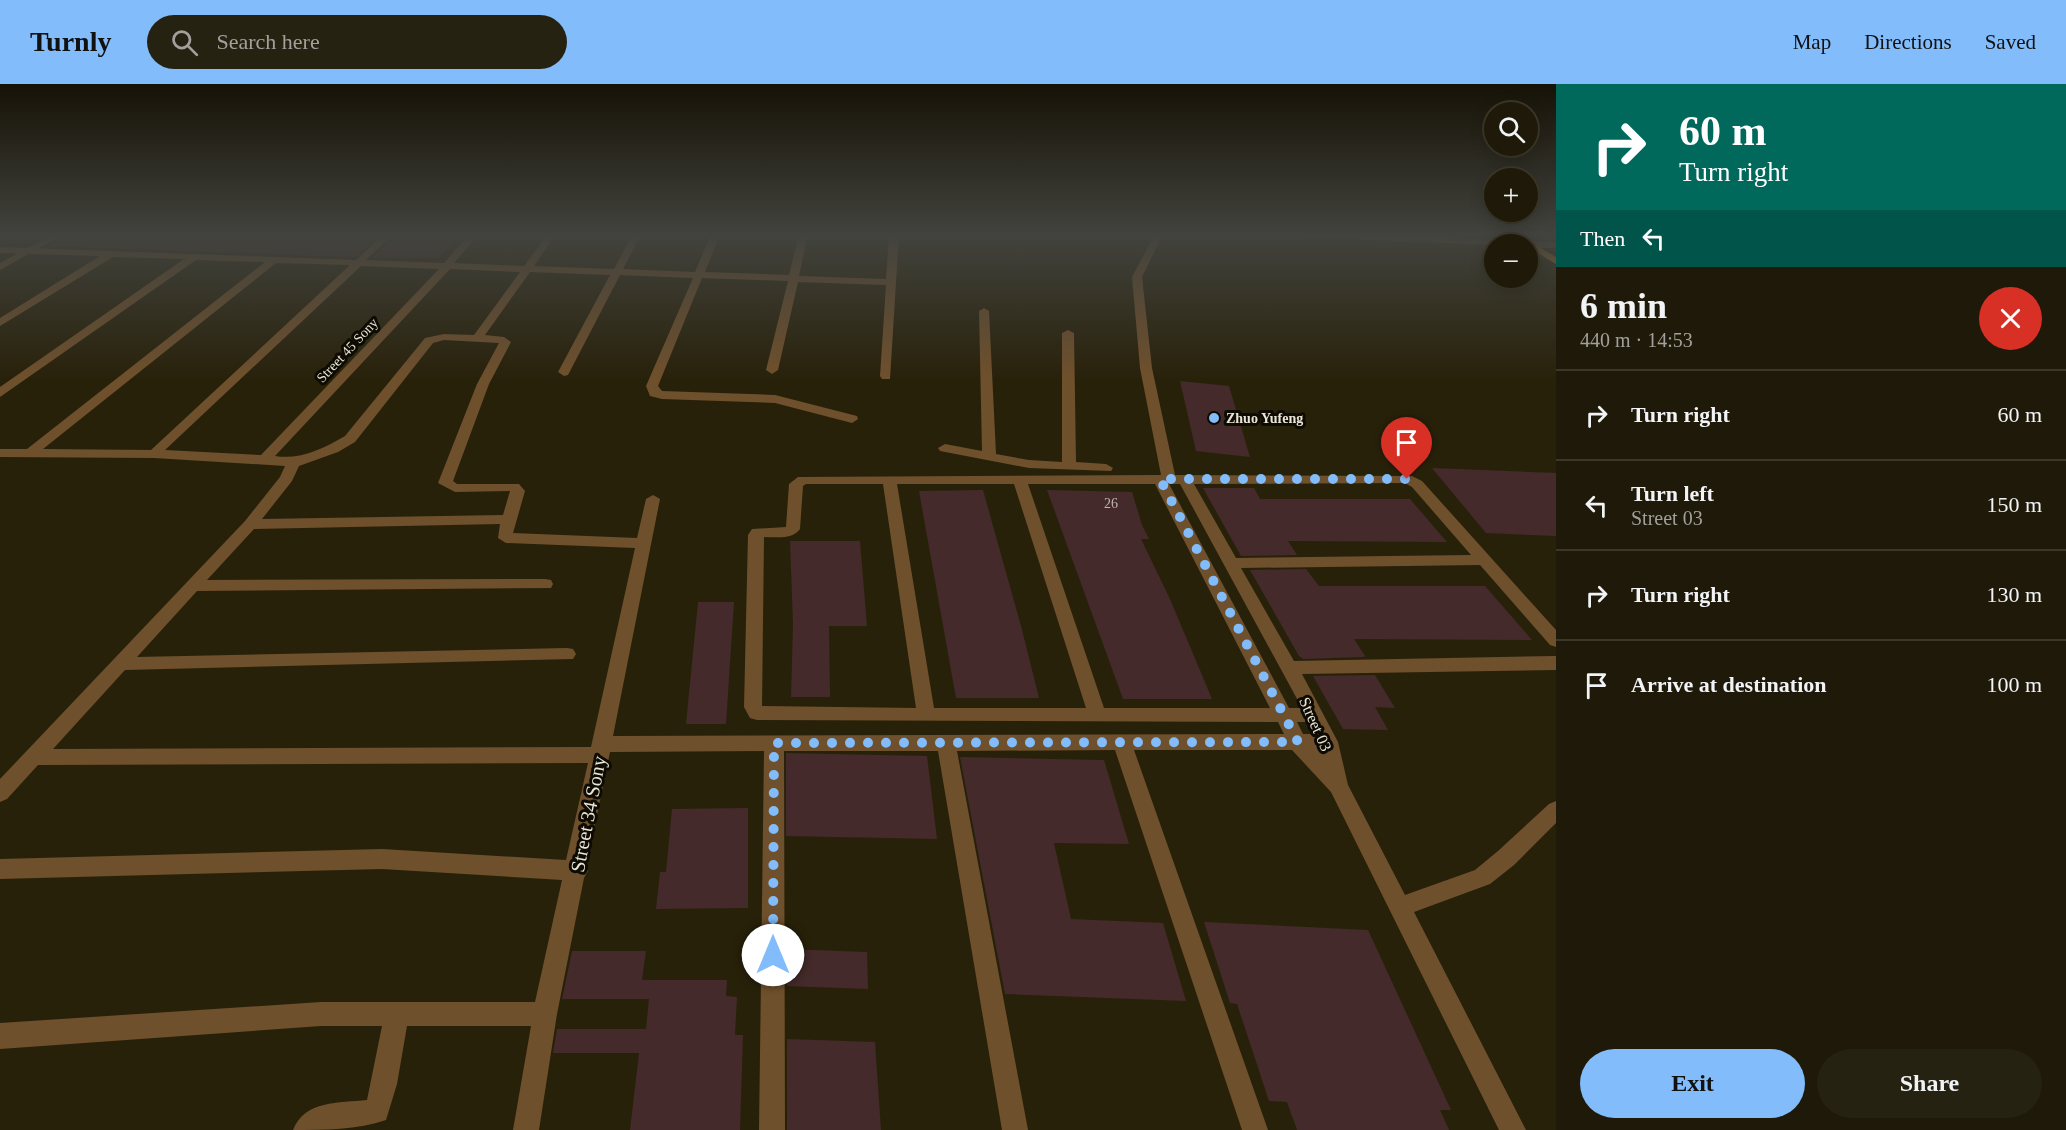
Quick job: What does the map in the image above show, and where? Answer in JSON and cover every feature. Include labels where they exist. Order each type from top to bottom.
[{"type":"street","points":[[0,323],[65,283]]},
{"type":"street","points":[[0,393],[157,283]]},
{"type":"street","points":[[30,453],[245,283]]},
{"type":"street","points":[[154,454],[337,283]]},
{"type":"street","name":"Street 45 Sony","points":[[265,459],[431,283]]},
{"type":"street","points":[[477,338],[515,283]]},
{"type":"street","points":[[564,372],[611,283]]},
{"type":"street","points":[[696,283],[652,386],[654,393],[662,396],[775,399],[852,418]]},
{"type":"street","points":[[772,370],[792,283]]},
{"type":"street","points":[[828,283],[892,286]]},
{"type":"street","points":[[886,376],[892,283]]},
{"type":"street","points":[[1138,283],[1146,368],[1170,477]]},
{"type":"street","points":[[984,311],[989,457]]},
{"type":"street","points":[[1068,333],[1069,467]]},
{"type":"street","points":[[0,453],[154,454],[265,459],[293,463],[333,449],[350,439],[429,340],[444,337],[477,338],[505,342],[483,384],[445,483],[454,488],[514,488],[518,491],[505,531],[506,538],[512,540],[643,543]]},
{"type":"street","points":[[945,448],[989,457],[1170,477]]},
{"type":"street","points":[[0,793],[250,524],[287,478],[293,463]]},
{"type":"street","points":[[1316,715],[757,713],[753,706],[757,532],[790,532],[793,529],[796,484],[799,481],[1170,477],[1407,479],[1417,484],[1556,641]]},
{"type":"street","name":"Street 03","points":[[1170,477],[1232,563],[1316,715],[1328,742],[1338,786]]},
{"type":"street","name":"Street 03","points":[[1170,477],[1298,742],[1338,786]]},
{"type":"street","points":[[1019,479],[1098,716]]},
{"type":"street","points":[[890,480],[926,715]]},
{"type":"street","name":"Street 34 Sony","points":[[526,1130],[545,1014],[577,871],[653,499]]},
{"type":"street","points":[[250,524],[509,519]]},
{"type":"street","points":[[1232,563],[1483,560]]},
{"type":"street","points":[[192,586],[545,584]]},
{"type":"street","points":[[119,664],[567,654]]},
{"type":"street","points":[[1288,668],[1556,663]]},
{"type":"street","points":[[1121,741],[1255,1130]]},
{"type":"street","points":[[946,742],[1015,1130]]},
{"type":"street","points":[[33,757],[600,750],[774,743],[1328,742]]},
{"type":"street","points":[[772,1130],[774,743]]},
{"type":"street","points":[[1338,786],[1513,1130]]},
{"type":"street","points":[[1400,907],[1482,877],[1506,858],[1556,810]]},
{"type":"street","points":[[0,870],[382,860],[577,871]]},
{"type":"street","points":[[0,1036],[321,1014],[545,1014]]},
{"type":"street","points":[[306,1130],[308,1125],[317,1119],[377,1111],[397,1015]]},
{"type":"building","name":"Zhuo Yufeng","points":[[1180,381],[1229,386],[1250,457],[1196,451]]},
{"type":"building","points":[[1432,468],[1556,473],[1556,536],[1486,533]]},
{"type":"building","points":[[1203,488],[1254,488],[1260,499],[1410,499],[1447,542],[1288,541],[1297,555],[1241,556]]},
{"type":"building","points":[[983,490],[1039,698],[956,698],[919,491]]},
{"type":"building","points":[[1047,490],[1132,492],[1142,525],[1149,539],[1141,539],[1170,599],[1212,699],[1123,699]]},
{"type":"building","points":[[790,541],[860,541],[867,626],[829,626],[830,697],[791,697],[793,624]]},
{"type":"building","points":[[1306,569],[1319,586],[1485,586],[1532,640],[1354,639],[1364,657],[1303,659],[1299,656],[1250,570]]},
{"type":"building","points":[[698,602],[734,602],[726,724],[686,724]]},
{"type":"building","points":[[1375,675],[1395,708],[1375,707],[1388,730],[1343,729],[1313,676]]},
{"type":"building","points":[[786,753],[927,756],[937,839],[786,836]]},
{"type":"building","points":[[960,757],[1104,760],[1129,844],[1054,843],[1071,919],[1163,923],[1186,1001],[1005,994]]},
{"type":"building","points":[[748,808],[748,908],[656,909],[660,872],[666,872],[672,809]]},
{"type":"building","points":[[1204,922],[1368,930],[1451,1110],[1440,1110],[1449,1130],[1297,1130],[1287,1102],[1269,1101],[1237,1004],[1230,1003]]},
{"type":"building","points":[[787,949],[867,952],[868,989],[787,986]]},
{"type":"building","points":[[572,951],[646,951],[642,980],[727,980],[726,996],[737,997],[735,1035],[743,1035],[740,1130],[630,1130],[639,1053],[553,1053],[557,1029],[646,1029],[649,999],[562,999]]},
{"type":"building","points":[[787,1039],[875,1042],[881,1130],[787,1130]]},
{"type":"place","name":"Zhuo Yufeng","points":[[1214,418]]},
{"type":"route","points":[[773,955],[774,743],[1298,742],[1160,479],[1407,479]]}]
